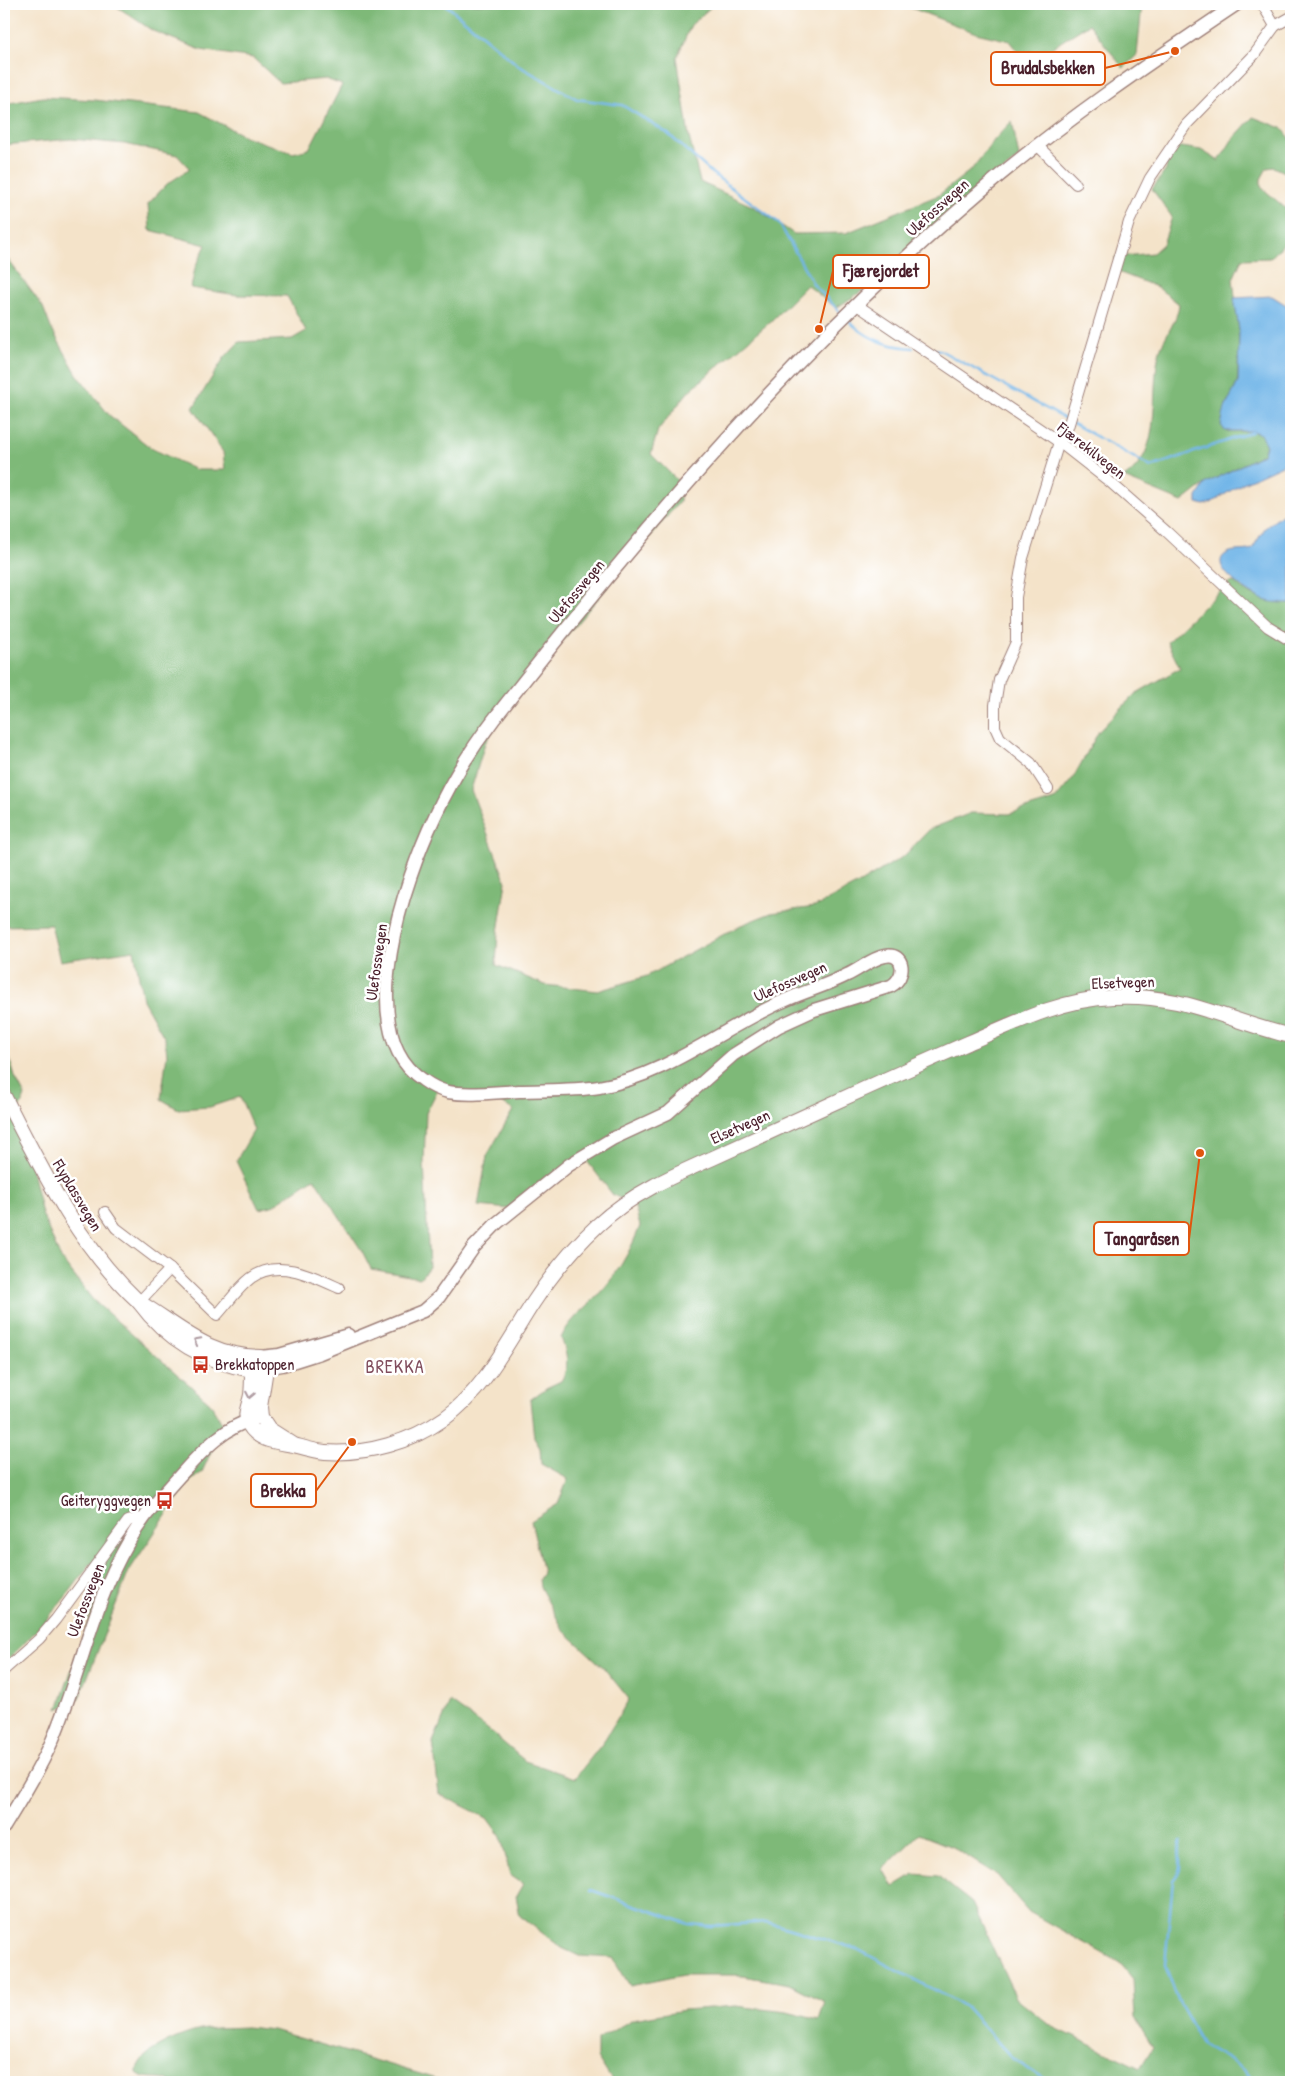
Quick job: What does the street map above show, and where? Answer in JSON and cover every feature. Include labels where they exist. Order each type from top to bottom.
[{"type":"main road","name":"Elsetvegen","points":[[254,1419],[256,1434],[262,1437],[279,1444],[294,1445],[322,1452],[354,1452],[398,1442],[436,1424],[460,1406],[477,1388],[556,1270],[588,1235],[620,1206],[667,1179],[1001,1029],[1053,1008],[1108,997],[1147,996],[1187,1003],[1291,1036]]},
{"type":"main road","name":"Flyplassvegen","points":[[4,1096],[68,1216],[101,1262],[139,1302],[188,1336],[209,1347],[237,1355],[259,1365]]},
{"type":"main road","points":[[254,1419],[246,1409],[259,1365]]},
{"type":"street","name":"Ulefossvegen","points":[[259,1365],[328,1350],[408,1319],[430,1306],[444,1291],[482,1238],[545,1182],[596,1147],[668,1113],[688,1098],[716,1069],[744,1046],[797,1016],[891,986],[901,978],[900,961],[892,956],[882,956],[848,975],[761,1012],[681,1058],[643,1075],[583,1089],[474,1093],[439,1089],[421,1079],[408,1067],[397,1049],[388,1014],[388,986],[394,943],[414,867],[435,817],[476,742],[528,675],[723,444],[857,305],[980,192],[1038,145],[1104,94],[1237,4]]},
{"type":"street","points":[[1262,4],[1275,26]]},
{"type":"street","points":[[1048,789],[1031,763],[1000,738],[995,727],[995,705],[999,680],[1016,642],[1016,596],[1023,558],[1059,442],[1068,427],[1129,222],[1150,178],[1186,125],[1254,55],[1275,26],[1291,17]]},
{"type":"street","points":[[1038,145],[1076,184]]},
{"type":"street","name":"Fjærekilvegen","points":[[857,305],[1059,442],[1110,482],[1160,526],[1264,624],[1291,640]]},
{"type":"street","name":"Flyplassvegen","points":[[105,1212],[116,1228],[170,1270],[217,1315],[251,1278],[270,1270],[294,1271],[339,1288]]},
{"type":"street","points":[[139,1302],[170,1270]]},
{"type":"street","name":"Ulefossvegen","points":[[4,1827],[52,1741],[107,1587],[127,1544],[142,1520],[163,1494],[218,1437],[254,1419]]},
{"type":"street","points":[[4,1670],[56,1620],[128,1521],[138,1518],[142,1520]]},
{"type":"green space","points":[[113,4],[714,4],[691,25],[677,57],[689,137],[700,182],[752,206],[794,234],[846,233],[939,195],[972,169],[995,139],[1012,121],[1019,157],[917,246],[891,262],[862,291],[836,308],[807,285],[770,322],[689,391],[658,430],[651,454],[680,483],[680,501],[513,699],[485,743],[471,790],[506,882],[498,932],[496,965],[545,985],[598,991],[647,976],[741,925],[771,913],[815,907],[860,883],[904,856],[930,829],[971,813],[1009,814],[1055,800],[1073,778],[1099,731],[1135,694],[1180,668],[1167,642],[1227,584],[1234,582],[1247,592],[1261,598],[1275,602],[1291,603],[1291,2082],[613,2082],[597,2057],[597,2040],[633,2019],[684,2010],[736,2006],[787,2012],[819,2020],[825,2002],[790,1984],[736,1975],[683,1975],[630,1986],[613,1958],[579,1956],[562,1948],[520,1916],[516,1896],[523,1884],[510,1875],[501,1837],[487,1818],[439,1794],[433,1742],[450,1702],[485,1727],[525,1761],[575,1778],[602,1744],[629,1699],[603,1667],[564,1631],[540,1587],[539,1579],[543,1573],[531,1521],[558,1504],[568,1479],[541,1464],[540,1448],[534,1438],[530,1400],[546,1388],[561,1381],[566,1370],[567,1360],[561,1338],[572,1321],[610,1281],[627,1255],[640,1226],[634,1204],[613,1195],[587,1161],[509,1209],[478,1206],[487,1156],[513,1110],[490,1096],[438,1089],[426,1113],[424,1162],[429,1267],[420,1278],[371,1269],[362,1251],[314,1178],[272,1206],[259,1209],[236,1161],[254,1130],[240,1097],[210,1107],[178,1109],[161,1099],[167,1054],[165,1039],[143,1000],[134,950],[60,961],[51,925],[4,926],[4,254],[43,307],[51,328],[77,374],[109,415],[151,448],[196,470],[225,470],[223,452],[193,408],[224,358],[239,342],[292,339],[306,331],[287,296],[237,295],[191,288],[195,268],[206,245],[150,230],[148,204],[167,184],[190,169],[177,155],[125,144],[71,139],[4,145],[4,104],[43,97],[95,100],[199,112],[244,136],[293,153],[309,149],[342,85],[326,79],[280,83],[253,58],[201,50],[153,31]],"holes":[[[919,1834],[952,1847],[997,1875],[1029,1912],[1120,1963],[1133,1979],[1135,2018],[1153,2047],[1140,2068],[1049,2025],[1016,1998],[972,1903],[938,1876],[914,1874],[893,1887],[883,1869]]]},
{"type":"green space","points":[[901,4],[1142,4],[1137,55],[1123,68],[1089,24],[1045,52],[1029,68],[1024,58],[1010,41],[976,33]]},
{"type":"green space","points":[[1253,117],[1282,128],[1291,139],[1291,175],[1274,167],[1267,168],[1261,179],[1261,187],[1291,213],[1291,220],[1289,233],[1284,243],[1275,253],[1270,258],[1242,259],[1233,279],[1239,330],[1238,382],[1225,408],[1225,431],[1253,431],[1261,434],[1266,445],[1263,454],[1205,484],[1182,502],[1124,478],[1137,466],[1146,452],[1151,436],[1160,350],[1174,322],[1179,304],[1157,287],[1118,272],[1115,257],[1153,253],[1163,244],[1172,217],[1152,189],[1166,170],[1167,162],[1175,146],[1201,150],[1219,161],[1232,140]]},
{"type":"green space","points":[[4,1039],[15,1077],[25,1096],[18,1111],[42,1214],[61,1259],[93,1300],[210,1403],[223,1425],[202,1472],[187,1484],[129,1571],[79,1699],[58,1709],[97,1596],[101,1575],[91,1563],[50,1615],[4,1663]]},
{"type":"green space","points":[[246,2027],[273,2030],[447,2082],[172,2082],[164,2078],[141,2076],[137,2073],[144,2057],[175,2038],[206,2029]]},
{"type":"water","points":[[1272,296],[1291,308],[1291,461],[1243,483],[1211,503],[1204,505],[1197,503],[1197,497],[1205,484],[1263,454],[1266,446],[1261,434],[1253,431],[1225,431],[1221,425],[1225,408],[1238,382],[1239,330],[1234,298]]},
{"type":"water","points":[[1291,508],[1291,603],[1267,601],[1242,588],[1234,581],[1226,573],[1221,560],[1229,552],[1252,549],[1265,528]]},
{"type":"waterway","points":[[445,4],[519,66],[577,99],[622,105],[667,133],[713,174],[779,223],[814,285],[841,313]]},
{"type":"waterway","points":[[847,319],[862,332],[877,340],[913,348]]},
{"type":"waterway","points":[[928,349],[940,350],[1067,420]]},
{"type":"waterway","points":[[1072,423],[1151,467],[1252,432]]},
{"type":"waterway","points":[[1181,1842],[1179,1870],[1173,1880],[1165,1965],[1179,2003],[1203,2045],[1244,2069],[1254,2082]]},
{"type":"waterway","points":[[591,1890],[689,1924],[711,1926],[767,1922],[857,1949],[966,2007],[1013,2059],[1049,2082]]},
{"type":"place","name":"Brudalsbekken","points":[[1175,51]]},
{"type":"place","name":"Fjærejordet","points":[[819,329]]},
{"type":"place","name":"Tangaråsen","points":[[1200,1153]]},
{"type":"place","name":"Brekkatoppen","points":[[201,1364]]},
{"type":"place","name":"Brekka","points":[[352,1442]]},
{"type":"place","name":"Geiteryggvegen","points":[[165,1500]]},
{"type":"district","name":"BREKKA","points":[[395,1366]]}]
